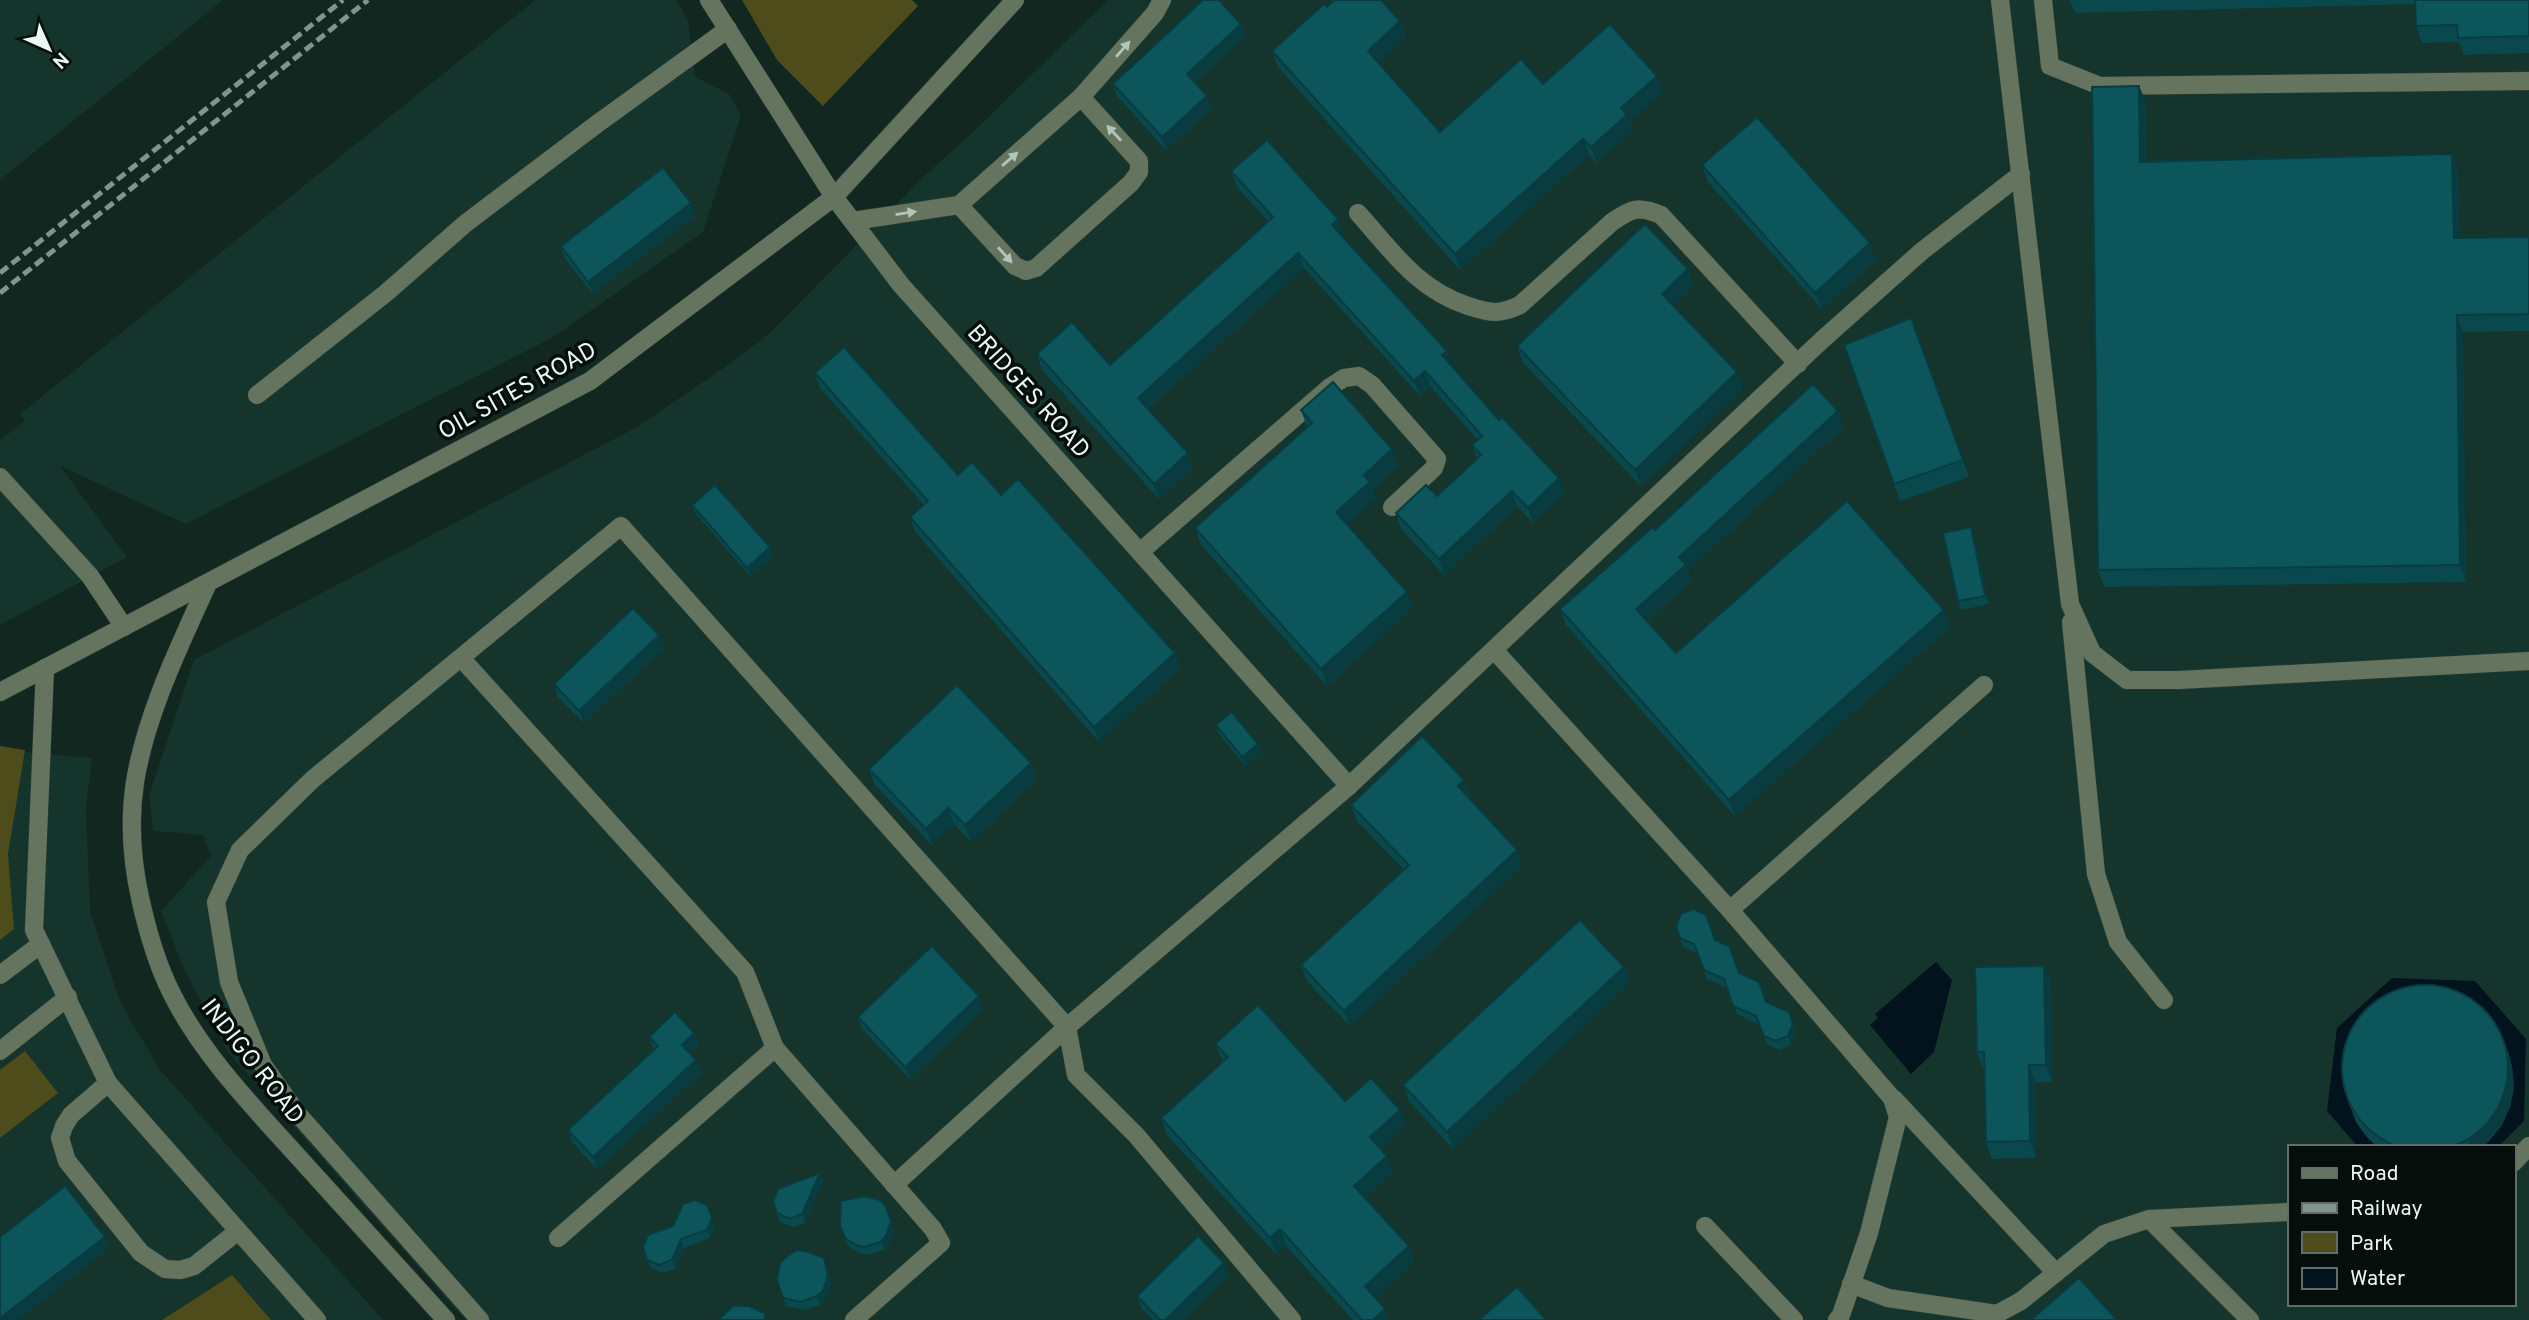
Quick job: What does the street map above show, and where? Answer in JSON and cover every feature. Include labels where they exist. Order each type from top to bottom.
[{"type":"street","name":"BRIDGES ROAD","points":[[709,0],[834,197],[901,285],[1349,786]]},
{"type":"street","name":"OIL SITES ROAD","points":[[0,691],[590,382],[834,197],[1015,0]]},
{"type":"street","points":[[853,222],[959,205],[1081,97],[1155,13],[1162,0]]},
{"type":"street","points":[[2000,0],[2070,604],[2096,874],[2118,942],[2164,1000]]},
{"type":"street","points":[[2043,0],[2050,66],[2100,86],[2529,80]]},
{"type":"street","points":[[257,395],[386,293],[466,223],[728,29]]},
{"type":"street","points":[[959,205],[1015,266],[1026,271],[1036,268],[1131,183],[1139,172],[1139,160],[1081,97]]},
{"type":"street","points":[[894,1185],[1067,1027],[1349,786],[1822,340],[1922,251],[2021,174]]},
{"type":"street","points":[[1358,213],[1411,273],[1430,289],[1458,303],[1488,313],[1504,313],[1520,305],[1612,222],[1627,212],[1645,208],[1661,215],[1798,364]]},
{"type":"street","points":[[1140,552],[1330,387],[1351,377],[1359,376],[1372,385],[1432,450],[1437,459],[1434,468],[1392,507]]},
{"type":"street","points":[[0,477],[90,576],[124,627]]},
{"type":"street","points":[[480,1320],[297,1113],[263,1065],[229,982],[216,902],[240,850],[313,779],[621,526],[1067,1027],[1076,1075],[1136,1135],[1292,1320]]},
{"type":"street","name":"INDIGO ROAD","points":[[208,583],[174,659],[149,730],[135,781],[132,844],[146,927],[172,994],[195,1032],[229,1078],[446,1320]]},
{"type":"street","points":[[2070,604],[2092,653],[2127,680],[2179,680],[2529,661]]},
{"type":"street","points":[[1495,651],[1731,910],[1892,1098],[2056,1273]]},
{"type":"street","points":[[461,658],[745,972],[775,1048],[933,1229],[941,1243],[854,1320]]},
{"type":"street","points":[[45,668],[34,930],[108,1083],[317,1320]]},
{"type":"street","points":[[1731,910],[1984,685]]},
{"type":"street","points":[[0,975],[41,944]]},
{"type":"street","points":[[0,1051],[68,997]]},
{"type":"street","points":[[558,1238],[775,1048]]},
{"type":"street","points":[[108,1083],[71,1115],[61,1138],[67,1161],[141,1254],[165,1269],[180,1270],[194,1266],[238,1231]]},
{"type":"street","points":[[1837,1320],[1869,1233],[1898,1117],[1892,1098]]},
{"type":"street","points":[[2515,1161],[2529,1146]]},
{"type":"street","points":[[1851,1284],[1888,1298],[1997,1314],[2021,1301],[2104,1234],[2149,1219],[2288,1212]]},
{"type":"street","points":[[2149,1219],[2250,1320]]},
{"type":"street","points":[[1705,1226],[1794,1320]]},
{"type":"shaded area","points":[[0,0],[223,0],[0,180]]},
{"type":"shaded area","points":[[535,0],[677,0],[688,21],[695,77],[729,94],[741,116],[703,232],[552,338],[186,524],[60,466],[127,557],[0,625],[0,440],[25,421],[20,414]]},
{"type":"shaded area","points":[[1108,0],[2529,0],[2529,1320],[465,1320],[228,1052],[184,969],[161,911],[211,856],[203,835],[153,831],[149,796],[194,660],[637,427],[771,332],[925,175],[969,136]]},
{"type":"shaded area","points":[[0,750],[92,758],[86,806],[90,912],[120,1002],[161,1071],[383,1320],[0,1320]]},
{"type":"green space","points":[[742,0],[912,0],[918,6],[823,106],[777,60]]},
{"type":"green space","points":[[0,746],[25,750],[8,854],[14,929],[0,940]]},
{"type":"green space","points":[[25,1051],[58,1093],[0,1138],[0,1070]]},
{"type":"green space","points":[[232,1275],[271,1320],[162,1320]]},
{"type":"water","points":[[1936,962],[1952,980],[1934,1052],[1911,1074],[1870,1025],[1878,1018],[1875,1014]]},
{"type":"water","points":[[2392,978],[2475,981],[2526,1039],[2524,1121],[2500,1145],[2356,1145],[2327,1111],[2337,1028]]},
{"type":"building","points":[[1203,0],[1219,0],[1241,24],[1187,74],[1207,96],[1162,137],[1113,84]]},
{"type":"building","points":[[1334,0],[1381,0],[1400,21],[1368,51],[1440,132],[1521,59],[1543,84],[1610,24],[1657,76],[1621,108],[1627,115],[1591,147],[1583,139],[1455,254],[1272,51],[1324,4],[1327,7]]},
{"type":"building","points":[[2415,0],[2529,0],[2529,36],[2458,38],[2457,25],[2416,26]]},
{"type":"building","points":[[2139,86],[2140,162],[2452,154],[2454,238],[2529,237],[2529,314],[2457,315],[2460,565],[2098,570],[2092,87]]},
{"type":"building","points":[[1757,117],[1870,243],[1815,293],[1702,165]]},
{"type":"building","points":[[1267,140],[1338,219],[1332,225],[1447,351],[1442,355],[1499,420],[1502,417],[1559,478],[1528,508],[1512,491],[1439,559],[1396,513],[1426,485],[1437,496],[1481,455],[1472,445],[1482,436],[1425,371],[1414,381],[1298,253],[1138,398],[1188,453],[1154,484],[1037,354],[1072,322],[1110,365],[1273,217],[1231,171]]},
{"type":"building","points":[[663,168],[691,203],[588,282],[561,246]]},
{"type":"building","points":[[1645,224],[1688,269],[1662,294],[1737,372],[1635,470],[1517,346]]},
{"type":"building","points":[[1911,318],[1963,460],[1894,484],[1844,345]]},
{"type":"building","points":[[844,347],[958,475],[972,462],[1001,495],[1018,479],[1175,653],[1094,727],[910,517],[928,501],[815,373]]},
{"type":"building","points":[[1333,382],[1392,449],[1364,475],[1370,482],[1336,512],[1407,592],[1321,669],[1195,528],[1312,423],[1301,410]]},
{"type":"building","points":[[1813,384],[1838,411],[1679,557],[1686,565],[1636,609],[1676,653],[1847,501],[1944,610],[1729,800],[1560,609],[1653,527],[1655,530]]},
{"type":"building","points":[[715,485],[770,547],[747,568],[692,505]]},
{"type":"building","points":[[1971,527],[1985,596],[1958,601],[1943,533]]},
{"type":"building","points":[[633,608],[659,635],[579,711],[554,684]]},
{"type":"building","points":[[957,685],[1031,763],[965,825],[948,808],[926,829],[869,769]]},
{"type":"building","points":[[1232,712],[1258,744],[1242,757],[1216,725]]},
{"type":"building","points":[[1422,736],[1464,780],[1458,786],[1517,850],[1344,1011],[1301,965],[1409,865],[1351,805]]},
{"type":"building","points":[[1694,909],[1706,915],[1715,940],[1729,946],[1739,973],[1759,982],[1766,1002],[1789,1012],[1793,1024],[1788,1036],[1775,1041],[1764,1036],[1756,1016],[1733,1006],[1724,979],[1704,970],[1694,944],[1680,938],[1676,926],[1681,914]]},
{"type":"building","points":[[1580,920],[1624,967],[1447,1132],[1403,1085]]},
{"type":"building","points":[[932,946],[979,996],[905,1067],[858,1017]]},
{"type":"building","points":[[2044,966],[2046,1065],[2029,1065],[2030,1141],[1986,1142],[1984,1052],[1977,1052],[1975,967]]},
{"type":"building","points":[[2409,987],[2441,987],[2457,991],[2471,999],[2484,1009],[2494,1022],[2502,1036],[2508,1068],[2502,1100],[2484,1127],[2457,1145],[2393,1145],[2366,1127],[2348,1100],[2344,1084],[2344,1052],[2348,1036],[2356,1022],[2366,1009],[2379,999],[2393,991]]},
{"type":"building","points":[[1258,1005],[1345,1101],[1371,1078],[1400,1110],[1370,1137],[1387,1156],[1354,1186],[1409,1246],[1365,1286],[1385,1309],[1373,1320],[1362,1320],[1280,1229],[1270,1238],[1161,1118],[1228,1057],[1215,1044]]},
{"type":"building","points":[[675,1012],[694,1033],[682,1045],[696,1060],[593,1157],[568,1130],[658,1046],[649,1037]]},
{"type":"building","points":[[820,1173],[802,1214],[790,1219],[777,1213],[773,1201],[778,1189]]},
{"type":"building","points":[[65,1186],[105,1237],[0,1318],[0,1237]]},
{"type":"building","points":[[864,1196],[880,1200],[885,1205],[891,1221],[881,1242],[864,1247],[845,1238],[840,1225],[841,1201]]},
{"type":"building","points":[[695,1200],[707,1205],[712,1218],[707,1230],[681,1239],[672,1260],[659,1265],[647,1260],[643,1247],[648,1235],[673,1226],[683,1204]]},
{"type":"building","points":[[1198,1236],[1224,1263],[1165,1320],[1160,1320],[1137,1296]]},
{"type":"building","points":[[797,1250],[824,1258],[828,1275],[823,1291],[801,1302],[783,1298],[777,1280],[780,1263]]},
{"type":"building","points":[[2079,1278],[2117,1320],[2031,1320]]},
{"type":"building","points":[[1517,1287],[1546,1320],[1479,1320]]},
{"type":"building","points":[[733,1306],[749,1306],[765,1313],[765,1320],[720,1320]]},
{"type":"railway","points":[[0,273],[343,0]]},
{"type":"railway","points":[[0,293],[368,0]]}]
